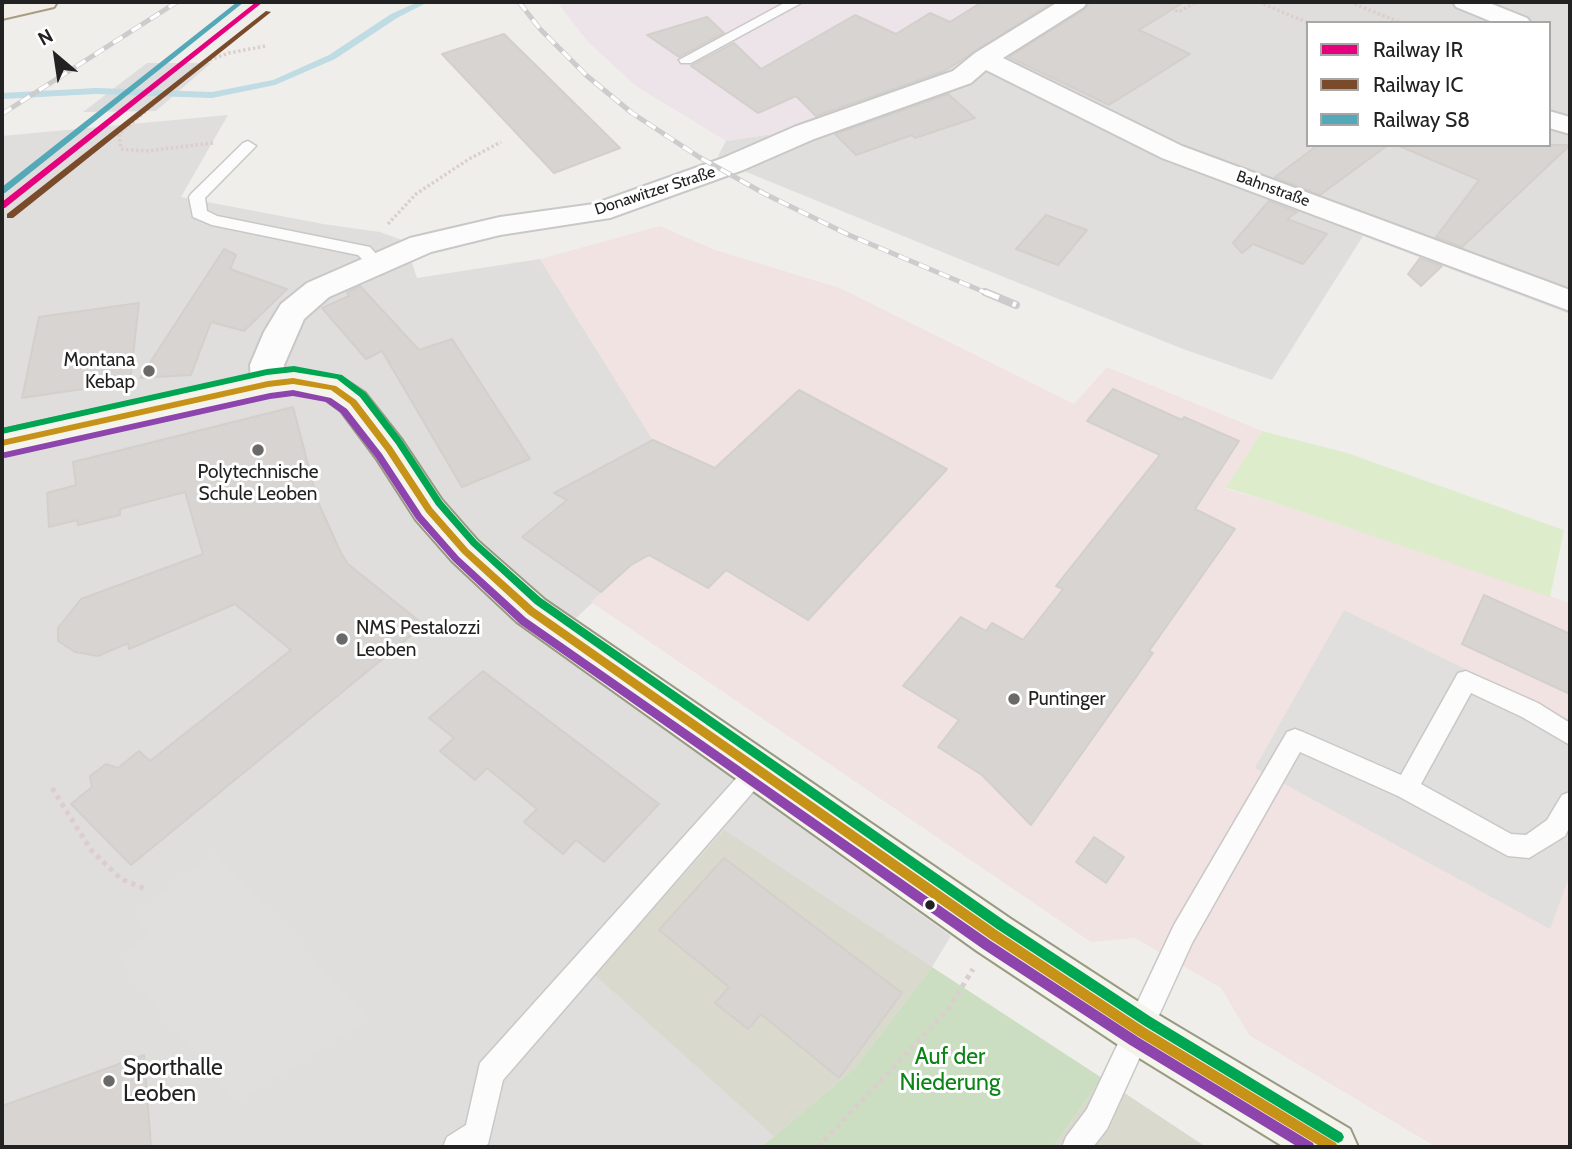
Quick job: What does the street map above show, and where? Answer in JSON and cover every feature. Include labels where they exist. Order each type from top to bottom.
[{"type":"main road","points":[[2,12],[44,2]]},
{"type":"main road","points":[[2,443],[268,384],[293,381],[332,388],[353,402],[389,449],[429,510],[465,551],[506,591],[994,935],[1140,1031],[1332,1147]]},
{"type":"street","name":"Donawitzer Straße","points":[[268,384],[267,365],[280,332],[292,312],[318,290],[421,245],[500,226],[599,212],[639,200],[804,133],[962,77],[984,59],[1075,2]]},
{"type":"street","points":[[1465,2],[1513,21]]},
{"type":"street","name":"Bahnstraße","points":[[984,59],[1172,152],[1570,301]]},
{"type":"street","points":[[1551,119],[1570,126]]},
{"type":"lane","points":[[686,60],[796,2]]},
{"type":"lane","points":[[248,146],[197,197],[199,213],[212,220],[364,251],[377,264]]},
{"type":"lane","points":[[1406,788],[1466,680],[1530,710],[1570,735]]},
{"type":"lane","points":[[1076,1147],[1097,1119],[1183,934],[1294,740],[1406,788],[1508,845],[1529,847],[1556,828],[1570,803]]},
{"type":"lane","points":[[457,1147],[478,1134],[490,1073],[758,770]]},
{"type":"path","points":[[1157,2],[1179,12],[1196,2]]},
{"type":"path","points":[[1259,2],[1306,22]]},
{"type":"path","points":[[1350,2],[1396,21]]},
{"type":"path","points":[[248,146],[219,142],[146,151],[121,149],[118,134],[202,63],[229,53],[265,46]]},
{"type":"path","points":[[380,232],[416,194],[469,159],[501,142]]},
{"type":"path","points":[[52,788],[91,850],[121,879],[148,890]]},
{"type":"path","points":[[818,1147],[948,1010],[994,935]]},
{"type":"shaded area","points":[[557,2],[982,2],[950,22],[930,13],[824,79],[859,107],[773,134],[726,141],[636,86],[588,42]]},
{"type":"shaded area","points":[[982,2],[1570,2],[1570,314],[1363,236],[1272,380],[1183,349],[979,267],[739,169],[718,156],[726,141],[773,134],[823,78],[930,13],[950,22]]},
{"type":"shaded area","points":[[228,115],[181,197],[380,232],[405,241],[417,278],[540,259],[653,440],[555,493],[646,553],[547,645],[951,936],[932,967],[854,1069],[761,1147],[2,1147],[2,136]]},
{"type":"shaded area","points":[[660,226],[715,250],[840,288],[1074,404],[1107,367],[1262,431],[1226,489],[1280,504],[1570,603],[1570,1147],[1436,1147],[1249,1035],[1221,988],[1135,938],[1091,942],[591,602],[645,552],[554,493],[653,440],[540,259]]},
{"type":"shaded area","points":[[1344,610],[1570,720],[1570,874],[1550,929],[1255,768]]},
{"type":"shaded area","points":[[724,830],[932,967],[854,1069],[774,1136],[595,975]]},
{"type":"shaded area","name":"Sporthalle Leoben","points":[[214,852],[370,1019],[235,1103],[117,958],[148,934],[133,916]]},
{"type":"shaded area","points":[[1102,1078],[1206,1147],[1053,1147]]},
{"type":"green space","points":[[1262,431],[1347,453],[1564,530],[1550,597],[1226,488]]},
{"type":"green space","name":"Auf der Niederung","points":[[932,967],[1102,1078],[1053,1147],[761,1147],[854,1069]]},
{"type":"pier","points":[[147,63],[211,63],[156,111],[83,112]]},
{"type":"building","points":[[982,2],[1053,2],[944,71],[816,116],[796,96],[758,113],[691,66],[734,43],[761,69],[855,15],[896,34],[930,13],[950,22]]},
{"type":"building","points":[[1090,2],[1184,2],[1139,30],[1190,54],[1109,105],[1009,57],[1085,9]]},
{"type":"building","points":[[707,17],[724,33],[679,57],[647,35]]},
{"type":"building","points":[[504,34],[620,148],[554,173],[442,54]]},
{"type":"building","points":[[948,94],[975,118],[915,138],[912,135],[856,155],[835,134]]},
{"type":"building","points":[[1570,145],[1462,247],[1436,237],[1479,180],[1402,147]]},
{"type":"building","points":[[1315,147],[1385,147],[1320,195],[1275,177]]},
{"type":"building","points":[[1269,201],[1297,212],[1287,219],[1327,234],[1303,264],[1253,244],[1242,253],[1233,243]]},
{"type":"building","points":[[1046,215],[1087,230],[1058,265],[1016,249]]},
{"type":"building","points":[[224,249],[236,255],[230,269],[287,289],[244,331],[211,322],[191,375],[140,378]]},
{"type":"building","points":[[1420,258],[1442,266],[1421,286],[1408,274]]},
{"type":"building","points":[[360,286],[419,350],[452,339],[530,459],[462,487],[382,351],[366,359],[322,308],[349,296],[347,293]]},
{"type":"building","points":[[139,303],[130,382],[22,398],[39,317]]},
{"type":"building","points":[[1113,389],[1182,420],[1184,417],[1239,441],[1195,509],[1235,529],[1149,651],[1153,653],[1031,825],[982,775],[938,747],[959,720],[903,686],[961,617],[986,631],[992,623],[1023,640],[1063,589],[1056,586],[1160,455],[1087,421]]},
{"type":"building","points":[[799,390],[947,469],[808,620],[726,570],[708,588],[649,555],[631,565],[601,592],[522,537],[567,500],[554,493],[653,440],[715,468]]},
{"type":"building","name":"NMS Pestalozzi Leoben","points":[[293,407],[318,502],[341,553],[348,564],[424,625],[131,865],[71,804],[92,787],[90,776],[106,764],[118,768],[139,751],[150,761],[291,650],[235,604],[129,649],[128,643],[98,656],[75,652],[58,641],[58,628],[81,599],[203,554],[185,492],[120,509],[120,515],[78,525],[77,520],[49,527],[47,493],[76,485],[73,462]]},
{"type":"building","points":[[1484,595],[1570,634],[1570,694],[1462,644]]},
{"type":"building","points":[[483,671],[659,804],[604,862],[576,840],[563,854],[524,822],[537,809],[487,768],[475,780],[440,751],[454,738],[429,718]]},
{"type":"building","points":[[1094,837],[1124,857],[1106,883],[1076,862]]},
{"type":"building","points":[[724,858],[902,993],[839,1078],[761,1014],[748,1029],[715,1003],[729,987],[659,930]]},
{"type":"building","name":"Sporthalle Leoben","points":[[144,1055],[151,1147],[2,1147],[2,1106]]},
{"type":"waterway","points":[[2,96],[96,91],[212,95],[275,82],[332,57],[394,16],[424,2]]},
{"type":"railway","points":[[2,114],[177,2]]},
{"type":"railway","points":[[519,2],[540,29],[587,76],[632,113],[699,157],[765,194],[849,235],[989,294]]},
{"type":"railway","points":[[985,292],[1016,305]]},
{"type":"rail line","name":"S8","points":[[2,191],[241,2]]},
{"type":"rail line","name":"IR","points":[[2,206],[260,2]]},
{"type":"rail line","name":"IC","points":[[10,216],[268,12]]},
{"type":"transit line","points":[[2,431],[267,372],[294,369],[339,377],[363,395],[399,442],[439,503],[474,543],[538,601],[1001,925],[1147,1021],[1338,1137]]},
{"type":"transit line","points":[[2,443],[268,384],[293,381],[333,388],[353,402],[389,449],[429,510],[465,551],[531,611],[994,935],[1140,1031],[1332,1147]]},
{"type":"transit line","points":[[5,455],[270,396],[293,393],[328,400],[344,411],[379,456],[419,517],[456,559],[523,621],[987,945],[1134,1041],[1309,1147]]},
{"type":"place","name":"Montana Kebap","points":[[149,371]]},
{"type":"place","name":"Polytechnische Schule Leoben","points":[[258,450]]},
{"type":"place","name":"NMS Pestalozzi Leoben","points":[[342,639]]},
{"type":"place","name":"Puntinger","points":[[1014,699]]},
{"type":"place","name":"Sporthalle Leoben","points":[[109,1081]]}]
